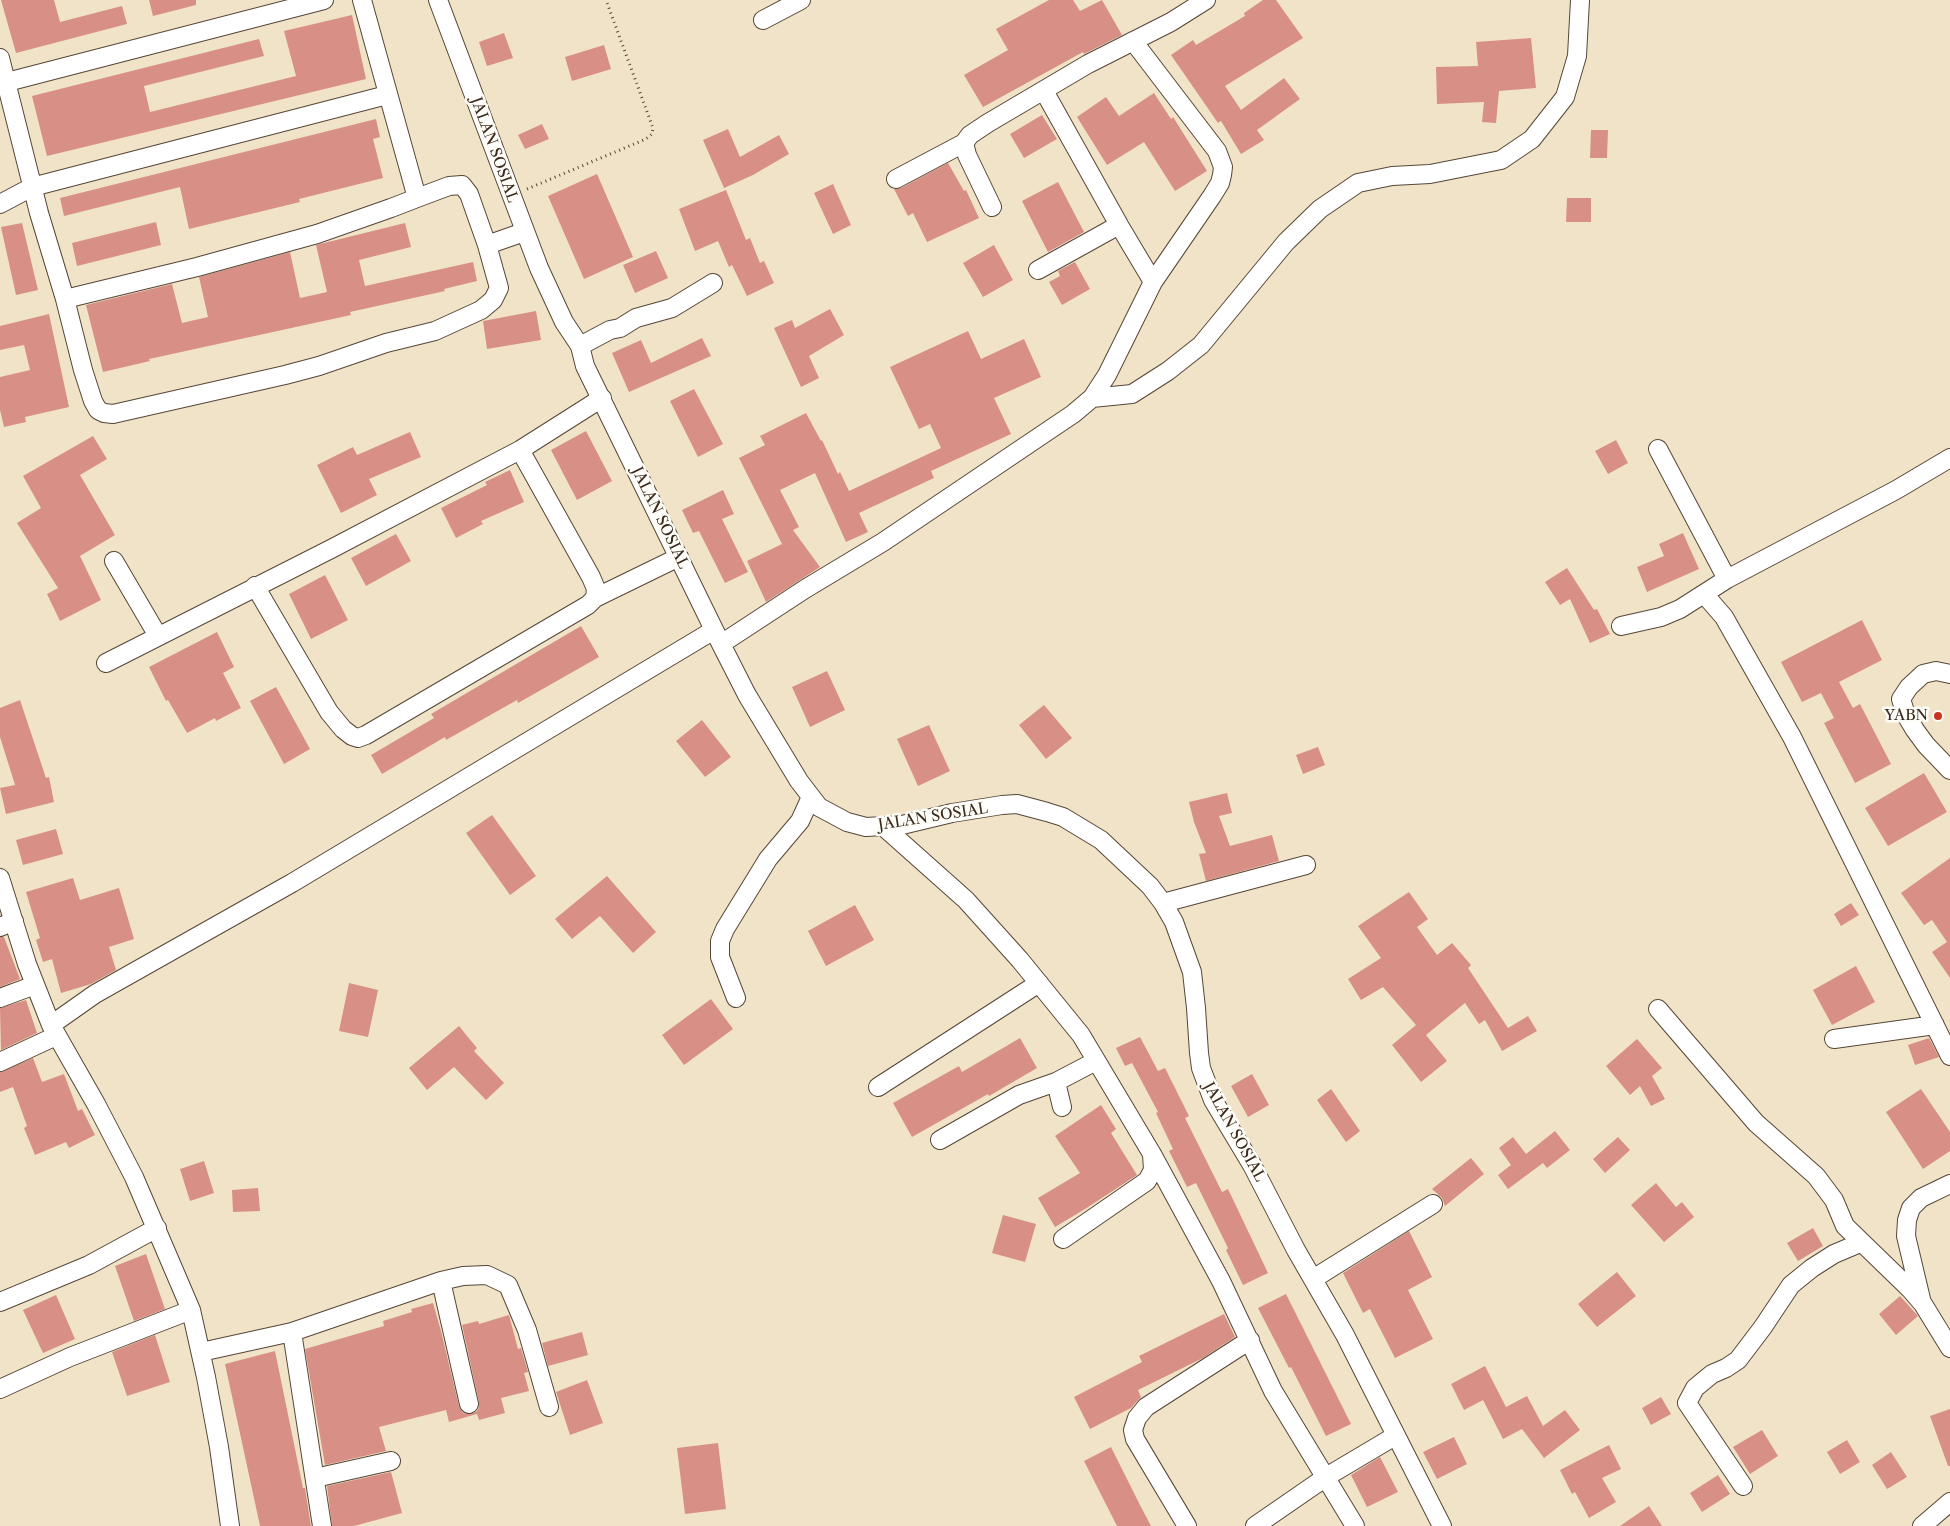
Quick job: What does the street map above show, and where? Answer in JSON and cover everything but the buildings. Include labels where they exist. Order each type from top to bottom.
[{"type":"street","points":[[7,82],[324,0]]},
{"type":"street","points":[[362,0],[416,198]]},
{"type":"street","name":"JALAN SOSIAL","points":[[438,0],[538,268],[564,322],[580,346],[586,366],[717,637],[771,736],[811,797],[819,807],[847,822],[866,827],[902,825],[952,813],[1002,805],[1017,804],[1048,812],[1063,816],[1101,840],[1150,886],[1164,903],[1174,922],[1192,972],[1199,1053],[1207,1086],[1213,1100],[1252,1166],[1344,1335],[1442,1526]]},
{"type":"street","points":[[763,20],[801,0]]},
{"type":"street","points":[[896,179],[964,143],[970,135],[988,123],[1088,64],[1171,22],[1206,0]]},
{"type":"street","points":[[1092,398],[1132,394],[1168,371],[1201,345],[1286,242],[1320,209],[1358,183],[1392,176],[1430,174],[1502,160],[1532,139],[1565,96],[1576,56],[1580,0]]},
{"type":"street","points":[[0,1062],[54,1030],[95,994],[717,637],[805,589],[883,542],[1072,414],[1092,398],[1107,375],[1153,282],[1220,183],[1223,167],[1217,150],[1133,41]]},
{"type":"street","points":[[0,58],[32,187],[65,299],[83,370],[93,401],[98,410],[112,414],[319,366],[386,343],[435,331],[481,310],[493,300],[499,288],[487,245],[469,194],[462,185],[449,186],[316,234],[65,299]]},
{"type":"street","points":[[1044,91],[1153,282]]},
{"type":"street","points":[[0,204],[32,187],[387,95]]},
{"type":"street","points":[[964,143],[967,156],[992,207]]},
{"type":"street","points":[[1038,270],[1119,224]]},
{"type":"street","points":[[487,245],[524,232]]},
{"type":"street","points":[[580,346],[610,330],[620,328],[636,318],[679,303],[713,283]]},
{"type":"street","points":[[106,663],[331,549],[520,450],[602,398]]},
{"type":"street","points":[[1658,449],[1727,579]]},
{"type":"street","points":[[520,450],[591,577],[596,590],[595,598]]},
{"type":"street","points":[[1621,626],[1661,617],[1680,609],[1727,579],[1896,490],[1950,458]]},
{"type":"street","points":[[255,586],[329,712],[344,729],[352,736],[358,738],[388,723],[588,605],[595,598],[679,557]]},
{"type":"street","points":[[114,561],[158,636]]},
{"type":"street","points":[[1704,594],[1724,617],[1792,737],[1950,1056]]},
{"type":"street","points":[[1950,674],[1948,672],[1936,671],[1923,674],[1909,687],[1901,699],[1906,714],[1915,730],[1926,745],[1950,770]]},
{"type":"street","points":[[736,998],[720,957],[720,942],[732,914],[768,859],[800,821],[811,797]]},
{"type":"street","points":[[884,827],[966,900],[1039,983],[1081,1035],[1152,1154],[1221,1281],[1273,1391],[1355,1526]]},
{"type":"street","points":[[1164,903],[1306,865]]},
{"type":"street","points":[[0,878],[7,924],[54,1030],[118,1145],[157,1228],[191,1310],[219,1447],[230,1526]]},
{"type":"street","points":[[878,1087],[1039,983]]},
{"type":"street","points":[[0,998],[35,985]]},
{"type":"street","points":[[1658,1009],[1756,1123],[1816,1176],[1834,1200],[1845,1226],[1860,1243],[1903,1280],[1923,1304],[1950,1348]]},
{"type":"street","points":[[1834,1038],[1935,1024]]},
{"type":"street","points":[[940,1140],[1019,1095],[1056,1082],[1096,1061]]},
{"type":"street","points":[[1056,1082],[1062,1107]]},
{"type":"street","points":[[1064,1239],[1147,1181],[1153,1170],[1152,1154]]},
{"type":"street","points":[[1923,1304],[1906,1236],[1907,1220],[1911,1208],[1921,1198],[1950,1184]]},
{"type":"street","points":[[1313,1279],[1433,1204]]},
{"type":"street","points":[[0,1302],[89,1265],[157,1228]]},
{"type":"street","points":[[1743,1486],[1687,1403],[1695,1388],[1712,1374],[1738,1360],[1763,1328],[1791,1285],[1812,1268],[1834,1254],[1860,1243]]},
{"type":"street","points":[[201,1352],[292,1332],[441,1281],[463,1276],[487,1275],[508,1285],[527,1330],[549,1407]]},
{"type":"street","points":[[441,1281],[469,1404]]},
{"type":"street","points":[[0,1389],[70,1357],[191,1310]]},
{"type":"street","points":[[292,1332],[322,1526]]},
{"type":"street","points":[[1187,1526],[1135,1439],[1133,1430],[1137,1418],[1146,1407],[1250,1340]]},
{"type":"street","points":[[1255,1526],[1326,1477],[1395,1436]]},
{"type":"street","points":[[315,1478],[391,1461]]},
{"type":"street","points":[[1922,1526],[1950,1502]]},
{"type":"path","points":[[510,196],[652,134],[653,128],[606,0]]},
{"type":"place","name":"YABN","points":[[1938,716]]}]
